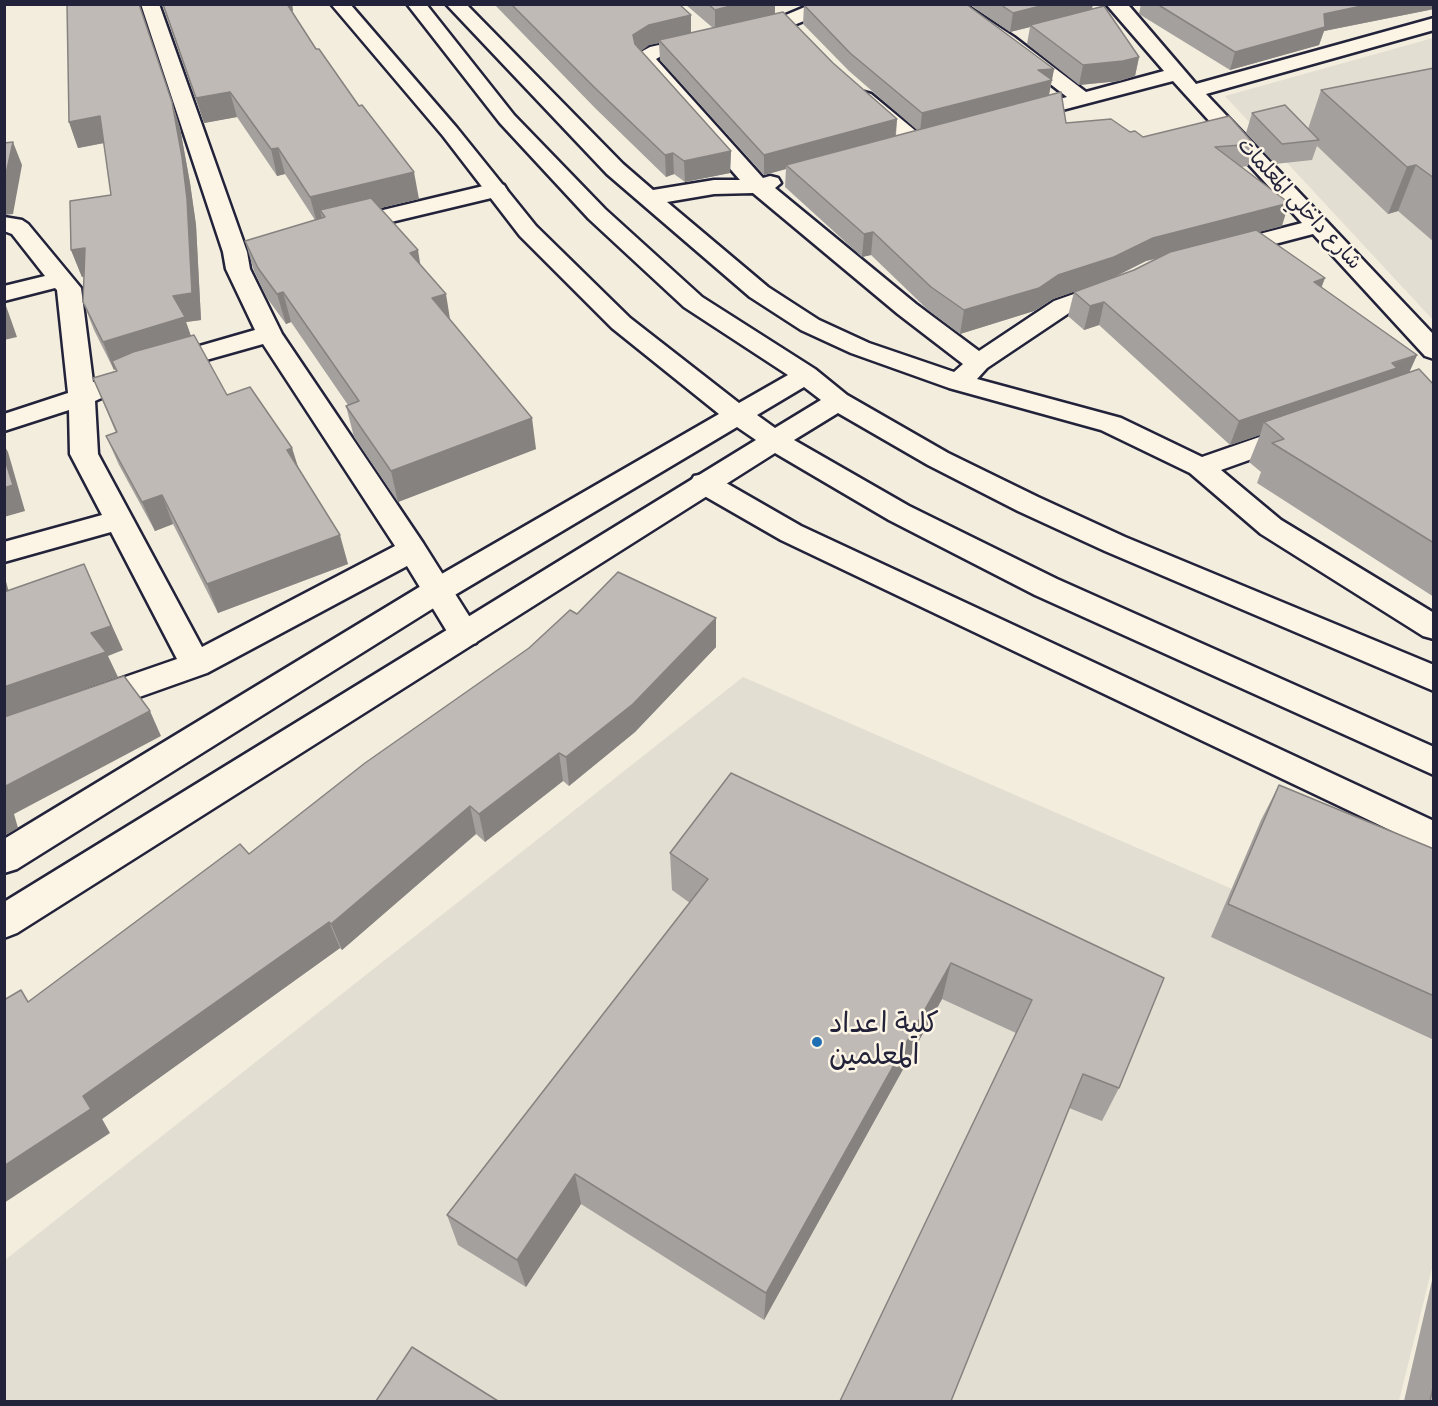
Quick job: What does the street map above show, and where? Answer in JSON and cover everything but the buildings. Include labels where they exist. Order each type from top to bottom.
[{"type":"street","points":[[150,4],[246,249],[238,269],[269,334],[412,550],[465,635]]},
{"type":"street","points":[[340,4],[450,132],[528,231],[621,323],[775,441],[899,513],[1046,587],[1434,762]]},
{"type":"street","points":[[416,4],[507,118],[597,214],[693,302],[806,375],[838,400],[938,459],[1028,504],[1115,544],[1434,680]]},
{"type":"street","points":[[455,4],[615,169],[759,292],[810,325],[860,348],[958,382],[1111,424],[1200,467],[1271,526],[1434,628]]},
{"type":"street","points":[[830,4],[788,21],[702,32],[646,57],[648,63],[758,186],[907,309],[978,363]]},
{"type":"street","points":[[951,4],[1007,40],[1081,98]]},
{"type":"street","name":"شارع داخلي المعلمات","points":[[1120,10],[1192,91],[1434,351]]},
{"type":"street","points":[[788,21],[802,37]]},
{"type":"street","points":[[1192,91],[1434,24]]},
{"type":"street","points":[[1007,40],[1027,35]]},
{"type":"street","points":[[1004,119],[1177,74]]},
{"type":"street","points":[[848,84],[915,142]]},
{"type":"street","points":[[892,148],[937,136]]},
{"type":"street","points":[[648,198],[714,187],[758,186],[792,177]]},
{"type":"street","points":[[326,230],[496,190]]},
{"type":"street","points":[[4,224],[14,225],[20,229],[69,288],[82,398],[84,454],[196,665]]},
{"type":"street","points":[[1202,256],[1317,226]]},
{"type":"street","points":[[958,382],[978,363],[1063,306],[1137,278]]},
{"type":"street","points":[[4,294],[60,279]]},
{"type":"street","points":[[4,423],[82,398],[129,375],[269,334]]},
{"type":"street","points":[[4,858],[437,591],[806,375]]},
{"type":"street","points":[[4,922],[838,400]]},
{"type":"street","points":[[1200,467],[1322,424]]},
{"type":"street","points":[[704,483],[791,533],[1434,837]]},
{"type":"street","points":[[4,552],[118,520]]},
{"type":"street","points":[[4,732],[196,665],[412,550]]},
{"type":"shaded area","points":[[1433,38],[1433,320],[1225,96]]},
{"type":"shaded area","points":[[743,677],[1433,976],[1433,1264],[1399,1401],[5,1402],[5,1260]]},
{"type":"place","name":"كلية اعداد المعلمين","points":[[817,1042]]}]
